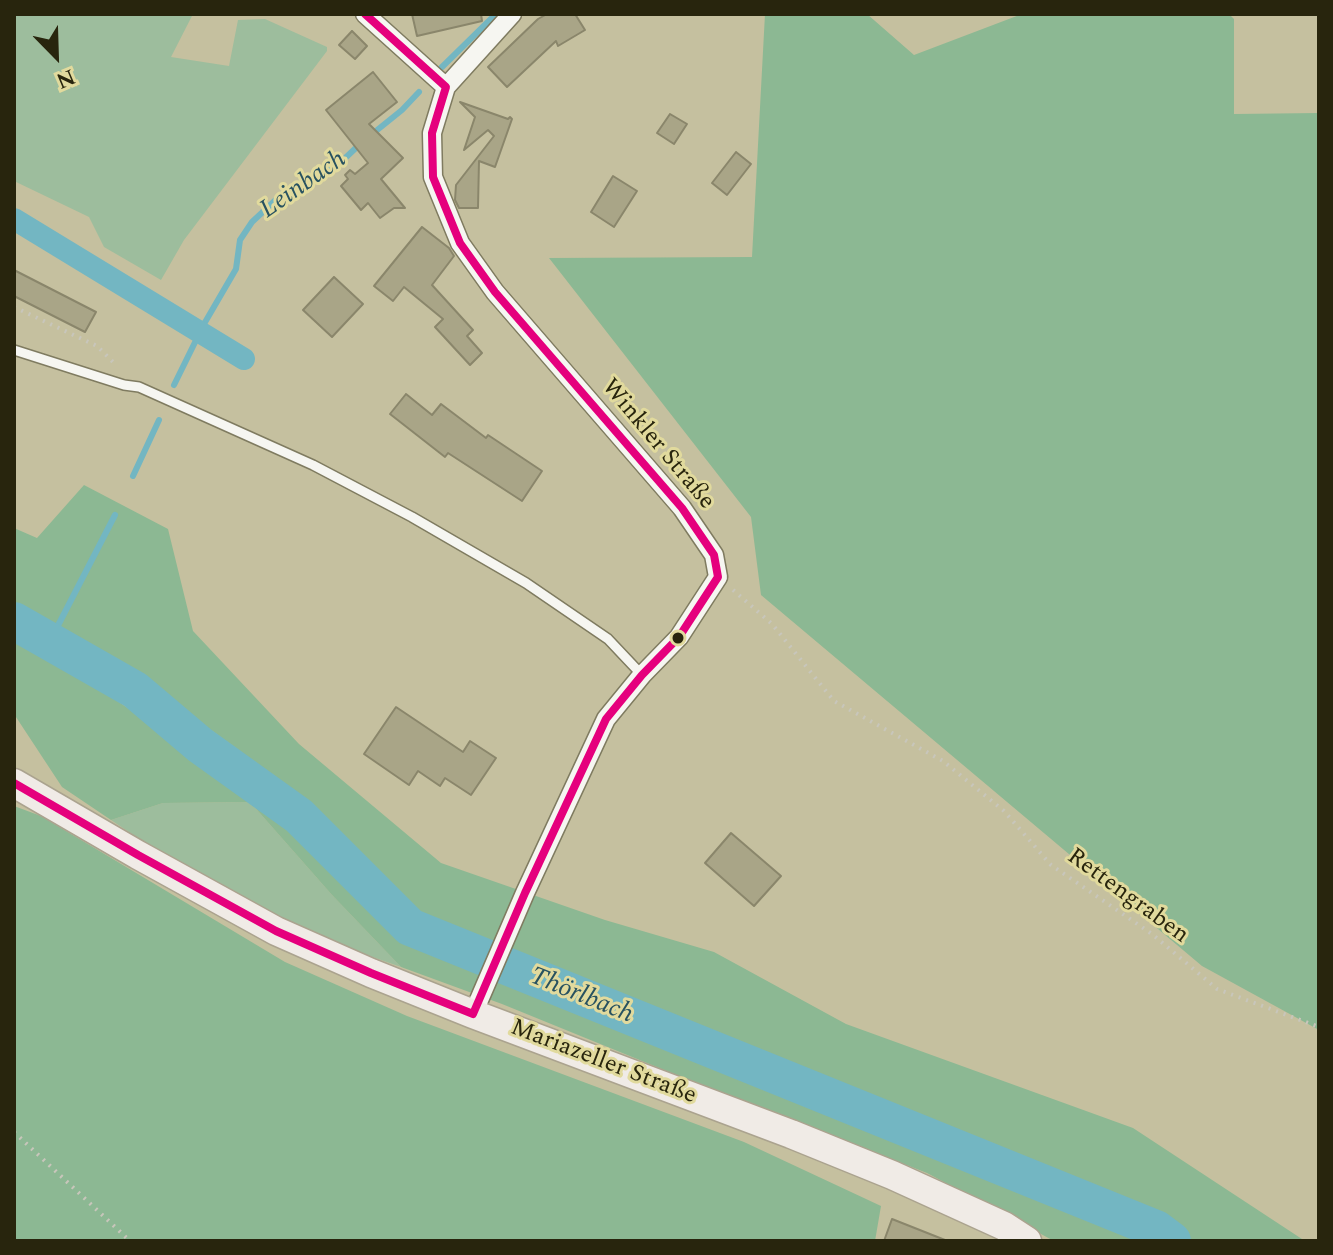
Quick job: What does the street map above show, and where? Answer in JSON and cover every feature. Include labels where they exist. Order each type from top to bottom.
[{"type":"main road","name":"Mariazeller Straße","points":[[14,783],[276,931],[371,973],[475,1008],[878,1169],[1004,1226],[1027,1241]]},
{"type":"street","points":[[365,14],[446,87],[512,14]]},
{"type":"street","name":"Winkler Straße","points":[[446,87],[432,133],[433,177],[460,243],[495,292],[682,508],[714,555],[718,577]]},
{"type":"street","points":[[475,1008],[606,719],[679,637],[718,577]]},
{"type":"lane","points":[[14,350],[139,387],[313,465],[412,517],[526,583],[608,639],[642,675]]},
{"type":"path","points":[[14,307],[97,346],[139,387]]},
{"type":"path","name":"Rettengraben","points":[[718,577],[772,624],[834,701],[943,761],[1004,811],[1051,865],[1152,934],[1217,989],[1319,1027]]},
{"type":"path","points":[[14,1132],[130,1241]]},
{"type":"green space","points":[[14,14],[193,14],[171,57],[229,66],[238,20],[265,19],[327,47],[327,51],[184,240],[161,280],[104,247],[89,217],[14,181]]},
{"type":"green space","points":[[765,14],[867,14],[914,55],[1022,14],[1229,14],[1234,19],[1234,114],[1319,113],[1319,1030],[1202,966],[761,595],[751,517],[549,258],[752,257]]},
{"type":"green space","points":[[84,485],[168,529],[193,631],[299,744],[441,863],[605,920],[714,952],[846,1024],[1133,1128],[1305,1241],[1195,1241],[1089,1186],[411,914],[305,798],[139,678],[14,604],[14,528],[37,538]]},
{"type":"green space","points":[[14,641],[79,675],[247,789],[407,935],[1110,1225],[1140,1241],[1054,1241],[927,1173],[401,967],[250,802],[163,803],[111,820],[62,787],[14,714]]},
{"type":"green space","points":[[250,802],[401,967],[304,933],[193,875],[111,820],[163,803]]},
{"type":"green space","points":[[14,806],[41,816],[285,962],[407,1016],[744,1142],[881,1206],[875,1241],[14,1241]]},
{"type":"building","points":[[412,14],[481,14],[482,21],[417,36]]},
{"type":"building","points":[[547,14],[575,14],[585,30],[558,46],[556,41],[507,87],[488,67]]},
{"type":"building","points":[[352,31],[367,46],[355,59],[339,45]]},
{"type":"building","points":[[373,72],[397,102],[369,124],[403,158],[381,179],[405,208],[394,208],[380,218],[368,203],[361,210],[341,186],[348,179],[345,175],[350,170],[355,174],[368,163],[326,110]]},
{"type":"building","points":[[460,102],[512,119],[495,167],[479,161],[478,208],[459,208],[455,200],[456,185],[494,136],[488,130],[464,150],[475,117]]},
{"type":"building","points":[[670,114],[687,124],[674,144],[657,133]]},
{"type":"building","points":[[736,152],[751,164],[727,195],[712,183]]},
{"type":"building","points":[[613,176],[637,191],[614,227],[591,212]]},
{"type":"building","points":[[422,227],[449,248],[454,256],[432,285],[473,330],[467,336],[482,353],[470,365],[435,327],[443,319],[404,287],[393,301],[374,286]]},
{"type":"building","points":[[14,270],[96,312],[85,332],[14,296]]},
{"type":"building","points":[[334,277],[363,304],[332,337],[303,310]]},
{"type":"building","points":[[406,394],[432,415],[441,404],[486,438],[488,435],[542,471],[522,501],[448,453],[445,457],[390,414]]},
{"type":"building","points":[[396,707],[463,752],[470,741],[496,758],[471,795],[445,778],[440,786],[418,771],[409,785],[364,754]]},
{"type":"building","points":[[731,833],[781,876],[754,906],[705,863]]},
{"type":"building","points":[[892,1219],[945,1240],[945,1241],[884,1241]]},
{"type":"waterway","name":"Leinbach","points":[[442,67],[496,14]]},
{"type":"waterway","name":"Leinbach","points":[[371,135],[419,92]]},
{"type":"waterway","name":"Leinbach","points":[[174,385],[236,269],[240,240],[252,222],[282,194],[340,163],[360,144]]},
{"type":"waterway","points":[[14,219],[244,359]]},
{"type":"waterway","name":"Leinbach","points":[[133,476],[159,420]]},
{"type":"waterway","name":"Leinbach","points":[[50,641],[115,515]]},
{"type":"waterway","name":"Thörlbach","points":[[14,621],[135,690],[200,745],[299,816],[410,927],[1156,1229],[1172,1241]]},
{"type":"transit line","points":[[365,14],[446,87],[432,133],[433,177],[460,243],[495,292],[682,508],[714,555],[718,577],[679,637],[606,719],[473,1014]]},
{"type":"transit line","points":[[14,783],[276,931],[473,1014]]}]
